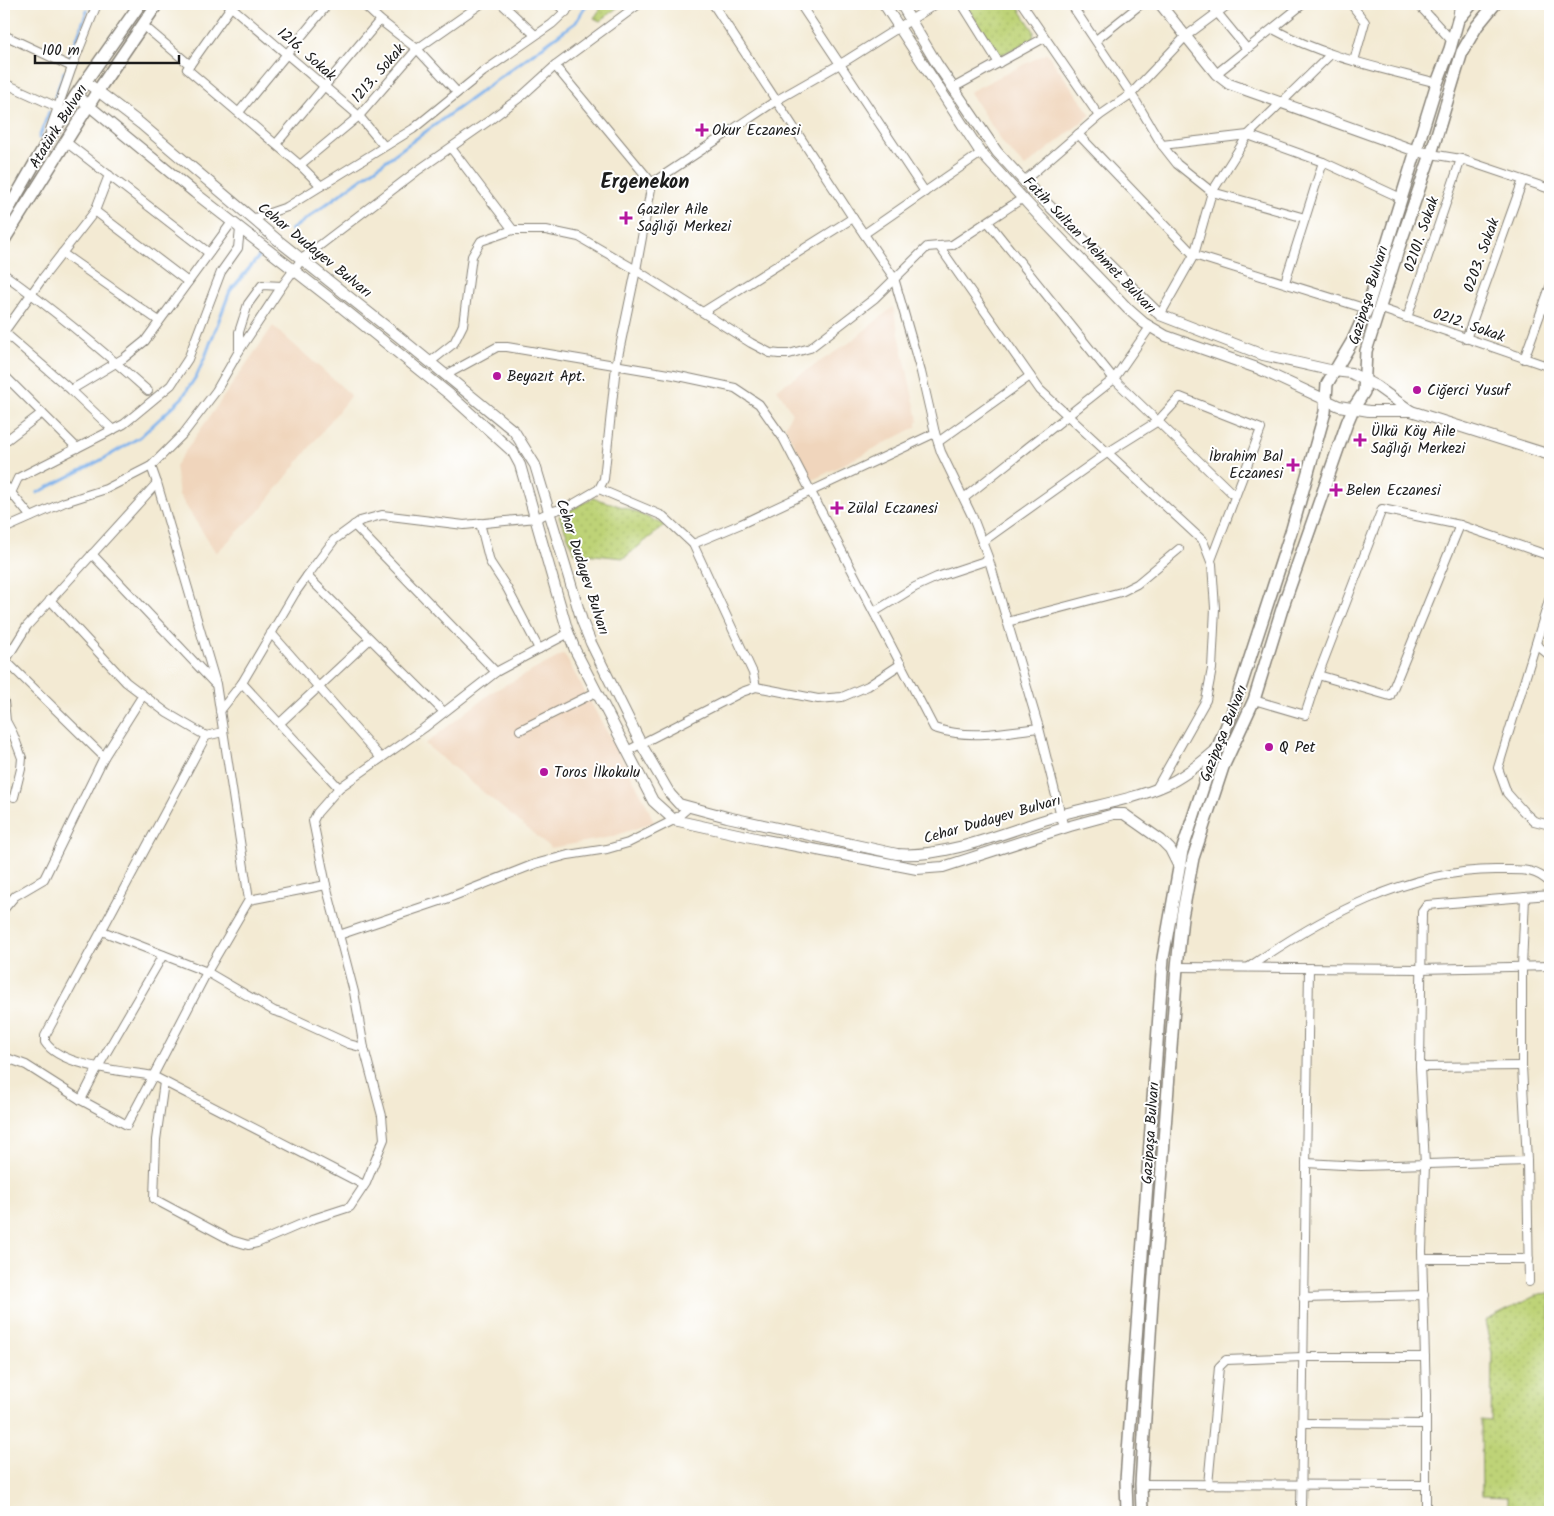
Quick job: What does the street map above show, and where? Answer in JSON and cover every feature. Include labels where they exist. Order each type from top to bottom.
[{"type":"main road","name":"Atatürk Bulvarı","points":[[4,217],[76,95],[140,4]]},
{"type":"main road","name":"Atatürk Bulvarı","points":[[4,240],[97,92],[157,4]]},
{"type":"main road","name":"Gazipaşa Bulvarı","points":[[1127,1512],[1126,1481],[1163,958],[1182,851],[1217,749],[1232,714],[1283,558],[1325,412],[1326,384],[1353,340],[1367,309],[1458,20],[1472,4]]},
{"type":"main road","name":"Gazipaşa Bulvarı","points":[[1142,1512],[1141,1484],[1152,1302],[1177,967],[1182,917],[1193,858],[1223,767],[1254,700],[1282,609],[1352,409],[1364,392],[1366,351],[1431,154],[1462,52],[1476,26],[1495,4]]},
{"type":"street","points":[[239,112],[328,4]]},
{"type":"street","points":[[363,4],[417,49],[457,92]]},
{"type":"street","name":"1213. Sokak","points":[[300,165],[359,116],[417,49],[481,4]]},
{"type":"street","points":[[502,4],[535,35]]},
{"type":"street","points":[[557,4],[566,12]]},
{"type":"street","points":[[252,219],[287,207],[412,129],[457,92],[552,24],[573,4]]},
{"type":"street","points":[[4,529],[64,502],[106,489],[151,466],[184,433],[216,391],[239,351],[302,259],[523,94],[555,66],[639,4]]},
{"type":"street","points":[[713,4],[894,278],[922,372],[935,433],[964,498],[988,560],[1039,728],[1064,828]]},
{"type":"street","points":[[800,4],[925,192]]},
{"type":"street","name":"Fatih Sultan Mehmet Bulvarı","points":[[884,4],[981,152],[1128,309],[1150,327],[1166,336],[1257,368],[1339,406],[1369,411],[1410,411]]},
{"type":"street","name":"Fatih Sultan Mehmet Bulvarı","points":[[901,4],[937,64],[997,152],[1160,315],[1262,355],[1334,372],[1351,373],[1376,386],[1410,411]]},
{"type":"street","points":[[220,711],[242,683],[295,592],[334,540],[360,521],[382,515],[464,525],[537,518],[570,506],[599,489],[604,479],[616,366],[652,183],[777,100],[936,4]]},
{"type":"street","points":[[962,4],[999,63]]},
{"type":"street","points":[[1022,4],[1099,116]]},
{"type":"street","points":[[1072,4],[1162,145],[1177,164],[1212,192],[1305,218]]},
{"type":"street","points":[[1096,40],[1141,4]]},
{"type":"street","points":[[1160,4],[1216,74],[1229,84],[1416,151],[1461,159],[1550,190]]},
{"type":"street","points":[[1210,4],[1247,49]]},
{"type":"street","points":[[1024,181],[1099,116],[1131,94],[1186,36],[1228,4]]},
{"type":"street","points":[[1216,74],[1304,4]]},
{"type":"street","points":[[1351,4],[1365,22],[1354,61]]},
{"type":"street","points":[[1418,4],[1452,41]]},
{"type":"street","points":[[1458,20],[1460,4]]},
{"type":"street","points":[[47,142],[57,107],[94,5]]},
{"type":"street","points":[[189,67],[231,5]]},
{"type":"street","name":"1216. Sokak","points":[[231,5],[359,116],[384,146]]},
{"type":"street","points":[[276,144],[380,20]]},
{"type":"street","points":[[143,25],[322,186]]},
{"type":"street","points":[[1273,29],[1330,55],[1437,84]]},
{"type":"street","points":[[4,35],[72,67]]},
{"type":"street","points":[[954,88],[1044,38]]},
{"type":"street","points":[[1160,315],[1194,255],[1212,192],[1248,134],[1330,55]]},
{"type":"street","points":[[555,66],[652,183]]},
{"type":"street","name":"Cehar Dudayev Bulvarı","points":[[86,82],[141,124],[252,219],[514,431],[535,465],[582,621],[593,648],[641,744],[670,794],[679,804],[878,850],[915,855],[945,851],[1166,785],[1193,770],[1217,749]]},
{"type":"street","points":[[4,83],[57,107]]},
{"type":"street","name":"Cehar Dudayev Bulvarı","points":[[76,95],[236,226],[449,394],[513,452],[520,465],[537,518],[575,650],[653,801],[674,820],[760,839],[917,869],[943,867],[1064,828],[1114,814],[1124,814],[1170,849],[1179,867]]},
{"type":"street","points":[[1078,134],[1194,255],[1367,309]]},
{"type":"street","points":[[1162,145],[1248,134],[1323,162],[1401,198]]},
{"type":"street","points":[[66,142],[209,253]]},
{"type":"street","points":[[451,148],[513,230]]},
{"type":"street","points":[[864,234],[981,152]]},
{"type":"street","name":"02101. Sokak","points":[[1407,318],[1461,159]]},
{"type":"street","points":[[1285,282],[1323,162]]},
{"type":"street","points":[[109,175],[95,211],[4,332],[71,390],[113,430]]},
{"type":"street","name":"0203. Sokak","points":[[1466,339],[1523,180]]},
{"type":"street","points":[[430,362],[454,344],[463,325],[472,256],[481,241],[513,230],[546,230],[579,237],[770,353],[789,354],[810,348],[875,298],[927,247],[952,245],[1023,198]]},
{"type":"street","points":[[95,211],[188,282]]},
{"type":"street","points":[[703,312],[853,218]]},
{"type":"street","points":[[988,222],[1114,379],[1235,496]]},
{"type":"street","points":[[71,390],[145,341],[209,253],[236,226]]},
{"type":"street","points":[[11,493],[18,478],[124,424],[171,385],[188,358],[221,272],[238,248],[236,226]]},
{"type":"street","points":[[939,246],[1040,390],[1203,541],[1210,560],[1215,608],[1212,669],[1206,700],[1156,788]]},
{"type":"street","points":[[62,253],[159,321]]},
{"type":"street","points":[[4,274],[116,362],[148,391]]},
{"type":"street","points":[[239,351],[239,332],[248,304],[262,285],[282,286]]},
{"type":"street","points":[[1524,359],[1550,287]]},
{"type":"street","name":"0212. Sokak","points":[[1379,308],[1550,367]]},
{"type":"street","points":[[964,498],[1114,379],[1150,327]]},
{"type":"street","points":[[446,376],[497,347],[507,347],[735,388],[759,404],[783,438],[934,728],[951,734],[973,736],[1039,728]]},
{"type":"street","points":[[4,375],[77,448]]},
{"type":"street","points":[[938,442],[1030,376]]},
{"type":"street","points":[[982,542],[1107,453],[1158,421],[1180,397],[1261,430],[1210,560]]},
{"type":"street","points":[[1410,411],[1550,455]]},
{"type":"street","points":[[4,442],[42,413]]},
{"type":"street","points":[[694,544],[713,538],[935,433]]},
{"type":"street","points":[[4,1057],[26,1065],[81,1100],[127,1126],[207,972],[249,900],[216,684],[151,466]]},
{"type":"street","points":[[104,757],[4,661],[27,626],[157,483]]},
{"type":"street","points":[[4,484],[31,517]]},
{"type":"street","points":[[599,489],[663,516],[694,544],[754,673],[756,687]]},
{"type":"street","points":[[1254,700],[1305,715],[1318,675],[1382,509],[1460,525],[1550,556]]},
{"type":"street","points":[[480,523],[490,562],[540,649]]},
{"type":"street","points":[[354,525],[496,672]]},
{"type":"street","points":[[1318,675],[1390,696],[1460,525]]},
{"type":"street","points":[[1007,622],[1121,592],[1137,584],[1179,549]]},
{"type":"street","points":[[92,554],[216,684]]},
{"type":"street","points":[[874,612],[923,584],[988,560]]},
{"type":"street","points":[[307,576],[444,712]]},
{"type":"street","points":[[1550,597],[1498,768],[1507,793],[1523,811],[1534,821],[1550,825]]},
{"type":"street","points":[[50,600],[126,682],[143,695],[167,713],[206,736],[223,732]]},
{"type":"street","points":[[271,632],[380,758]]},
{"type":"street","points":[[164,1082],[156,1140],[154,1199],[231,1240],[248,1245],[313,1219],[350,1207],[364,1185],[384,1139],[382,1116],[364,1048],[354,992],[326,886],[314,821],[322,807],[339,788],[496,672],[569,633]]},
{"type":"street","points":[[280,723],[370,639]]},
{"type":"street","points":[[1536,644],[1550,656]]},
{"type":"street","points":[[627,751],[742,692],[756,687],[818,699],[842,697],[868,686],[901,664]]},
{"type":"street","points":[[242,683],[339,788]]},
{"type":"street","points":[[520,730],[596,692]]},
{"type":"street","points":[[4,909],[15,896],[44,879],[104,757],[143,695]]},
{"type":"street","points":[[4,701],[6,721],[22,758],[22,769],[14,797]]},
{"type":"street","points":[[206,736],[44,1042],[49,1049],[79,1062],[116,1071],[153,1076],[364,1185]]},
{"type":"street","points":[[339,935],[446,899],[535,864],[568,855],[607,850],[628,843],[674,820],[689,807]]},
{"type":"street","points":[[1249,967],[1290,939],[1354,905],[1412,882],[1479,869],[1528,870],[1542,875],[1550,883]]},
{"type":"street","points":[[249,900],[326,886]]},
{"type":"street","points":[[1426,1512],[1423,1259],[1425,1165],[1420,1067],[1422,912],[1427,905],[1550,895]]},
{"type":"street","points":[[1525,898],[1522,967],[1522,1066],[1527,1161],[1529,1282]]},
{"type":"street","points":[[102,931],[207,972],[274,1010],[349,1044],[364,1048]]},
{"type":"street","points":[[81,1100],[163,955]]},
{"type":"street","points":[[1177,967],[1420,969],[1550,966]]},
{"type":"street","points":[[1301,1512],[1309,968]]},
{"type":"street","points":[[1420,1067],[1522,1066]]},
{"type":"street","points":[[1306,1163],[1361,1166],[1527,1161]]},
{"type":"street","points":[[1423,1259],[1529,1259]]},
{"type":"street","points":[[1303,1298],[1424,1295]]},
{"type":"street","points":[[1208,1485],[1219,1367],[1226,1360],[1425,1356]]},
{"type":"street","points":[[1303,1423],[1426,1424]]},
{"type":"street","points":[[1141,1484],[1426,1485]]},
{"type":"shaded area","points":[[1047,53],[1091,115],[1025,167],[1005,146],[969,92]]},
{"type":"shaded area","points":[[893,307],[918,420],[916,427],[813,480],[785,427],[792,412],[777,389],[849,343]]},
{"type":"shaded area","points":[[273,326],[351,395],[261,509],[216,553],[179,495],[175,466]]},
{"type":"shaded area","name":"Toros İlkokulu","points":[[564,654],[645,801],[654,822],[611,837],[551,848],[425,744],[492,692]]},
{"type":"green space","points":[[604,4],[622,4],[600,21],[594,18]]},
{"type":"green space","points":[[965,4],[1016,4],[1034,31],[1033,39],[999,56]]},
{"type":"green space","points":[[593,498],[626,508],[665,525],[624,558],[575,553],[559,516]]},
{"type":"green space","points":[[1550,1293],[1550,1512],[1508,1512],[1508,1497],[1482,1496],[1481,1420],[1491,1421],[1492,1353],[1485,1321],[1539,1294]]},
{"type":"waterway","points":[[291,230],[576,22],[587,4]]},
{"type":"waterway","points":[[70,57],[87,11]]},
{"type":"waterway","points":[[55,97],[64,72]]},
{"type":"waterway","points":[[39,138],[49,112]]},
{"type":"waterway","points":[[37,493],[105,458],[140,437],[182,398],[197,375],[230,291],[262,253]]},
{"type":"place","name":"Okur Eczanesi","points":[[702,130]]},
{"type":"place","name":"Gaziler Aile Sağlığı Merkezi","points":[[626,218]]},
{"type":"place","name":"Beyazıt Apt.","points":[[497,376]]},
{"type":"place","name":"Ciğerci Yusuf","points":[[1417,390]]},
{"type":"place","name":"Ülkü Köy Aile Sağlığı Merkezi","points":[[1360,440]]},
{"type":"place","name":"İbrahim Bal Eczanesi","points":[[1293,465]]},
{"type":"place","name":"Belen Eczanesi","points":[[1336,490]]},
{"type":"place","name":"Zülal Eczanesi","points":[[837,508]]},
{"type":"place","name":"Q Pet","points":[[1269,747]]},
{"type":"place","name":"Toros İlkokulu","points":[[544,772]]},
{"type":"district","name":"Ergenekon","points":[[645,181]]}]
